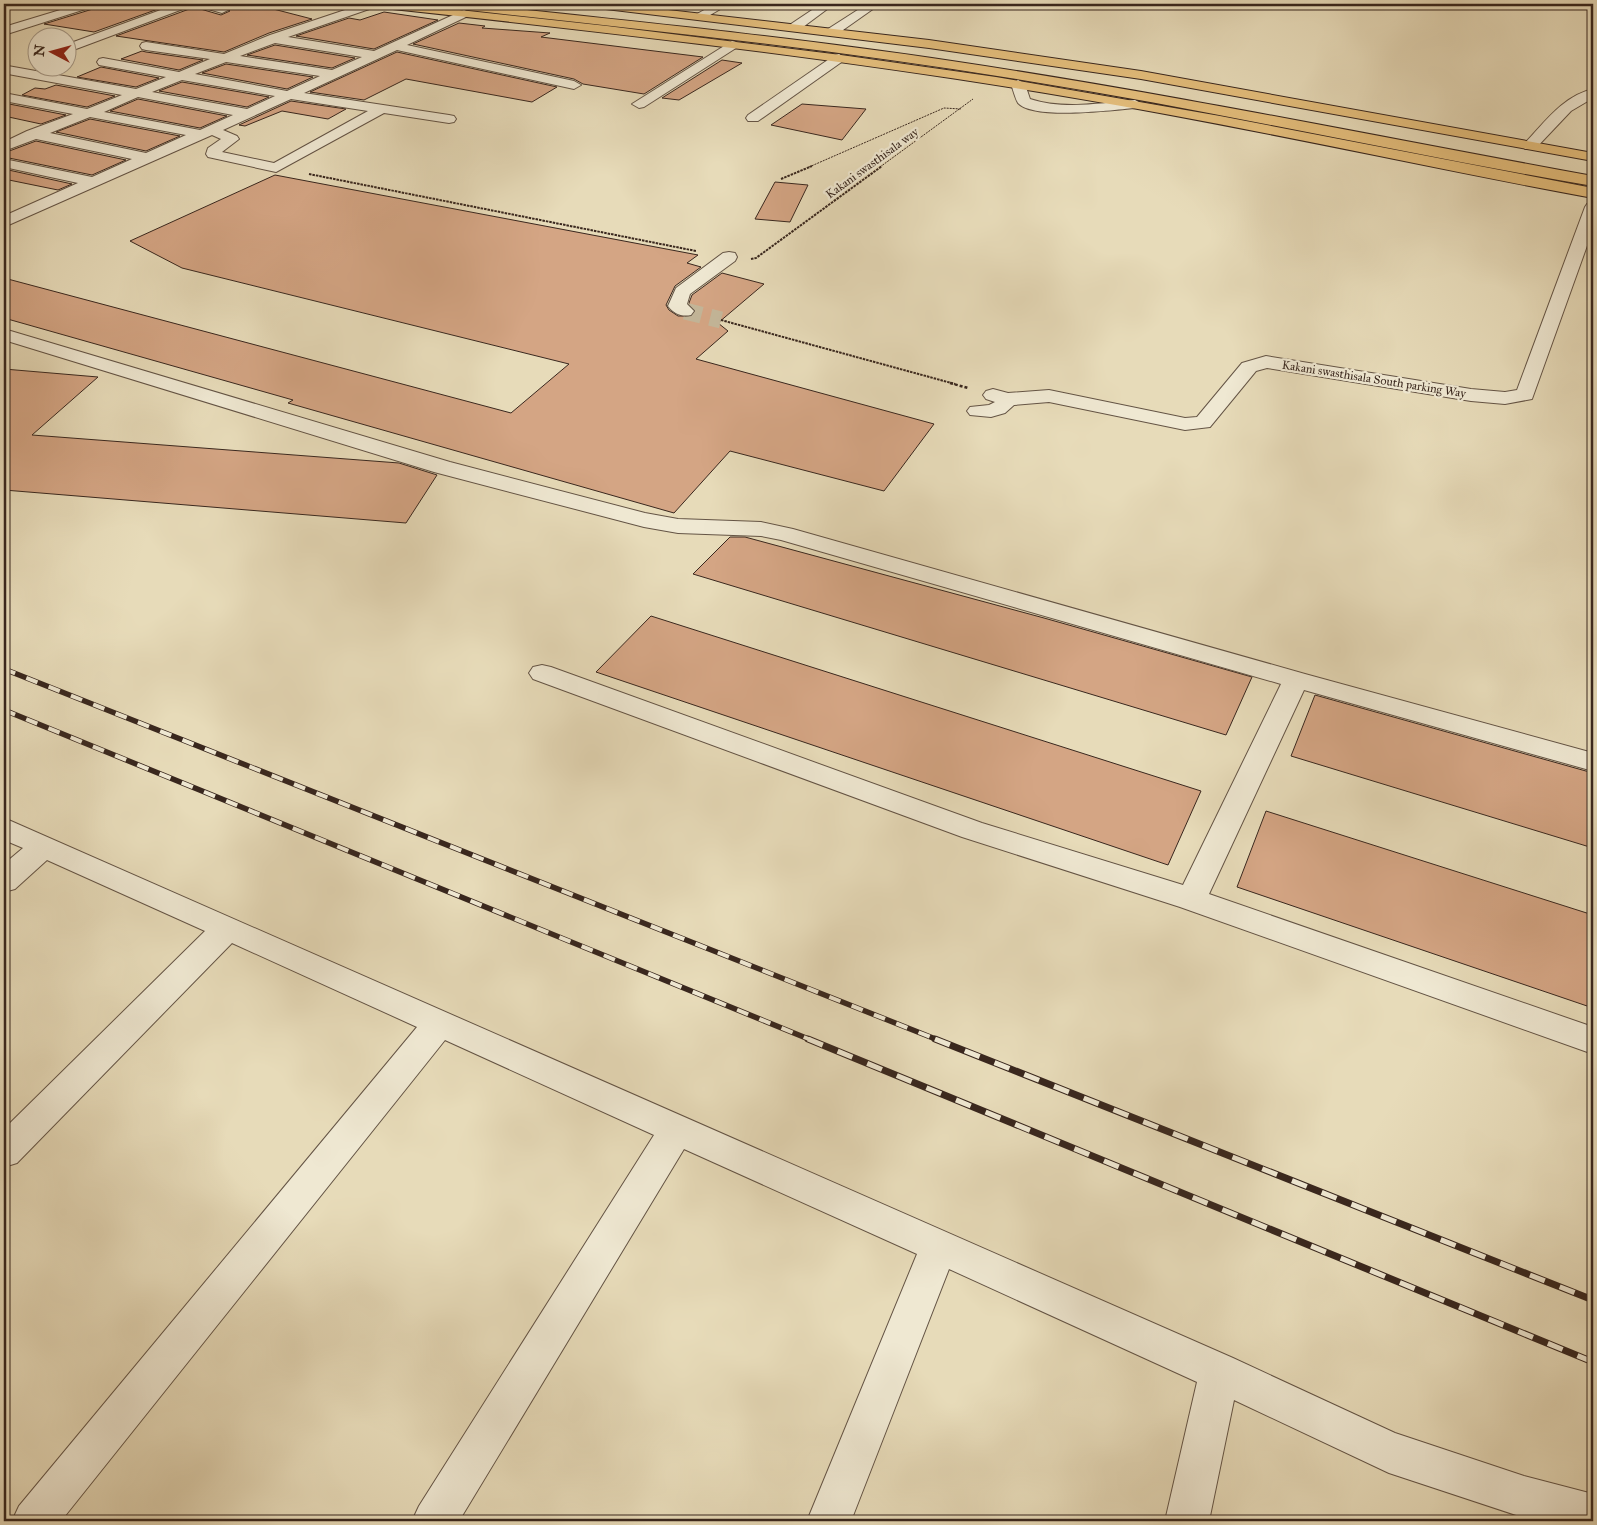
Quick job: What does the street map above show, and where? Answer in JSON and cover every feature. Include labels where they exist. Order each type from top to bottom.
[{"type":"main road","points":[[374,4],[839,58],[1018,84]]},
{"type":"main road","points":[[440,4],[821,47],[953,65],[1138,95],[1593,181]]},
{"type":"main road","points":[[520,4],[844,41],[965,57],[1119,81],[1593,168]]},
{"type":"main road","points":[[589,4],[929,44],[1141,75],[1593,157]]},
{"type":"main road","points":[[1136,104],[1593,193]]},
{"type":"street","points":[[4,31],[91,4]]},
{"type":"street","points":[[78,44],[187,4]]},
{"type":"street","points":[[202,4],[222,10]]},
{"type":"street","points":[[4,147],[274,38],[374,4]]},
{"type":"street","points":[[701,16],[723,4]]},
{"type":"street","points":[[795,27],[828,4]]},
{"type":"street","points":[[832,32],[874,4]]},
{"type":"street","points":[[4,222],[289,95],[464,14]]},
{"type":"street","points":[[274,38],[376,55]]},
{"type":"street","points":[[639,104],[732,45]]},
{"type":"street","points":[[146,46],[333,74]]},
{"type":"street","points":[[396,46],[574,85]]},
{"type":"street","points":[[753,118],[839,58]]},
{"type":"street","points":[[103,62],[380,110],[449,119]]},
{"type":"street","points":[[6,71],[28,63]]},
{"type":"street","points":[[6,71],[247,113]]},
{"type":"street","points":[[1018,84],[1024,101],[1034,106],[1066,110],[1136,104]]},
{"type":"street","points":[[1530,146],[1570,104],[1583,96],[1593,93]]},
{"type":"street","points":[[4,97],[88,113],[215,131],[232,139],[213,151],[213,154],[276,168],[380,110]]},
{"type":"street","points":[[11,130],[147,158]]},
{"type":"street","points":[[4,163],[93,182]]},
{"type":"street","points":[[12,201],[38,206]]},
{"type":"street","name":"Kakani swasthisala South parking Way","points":[[1001,393],[1049,396],[1184,424],[1203,423],[1249,367],[1266,362],[1471,395],[1505,398],[1525,395],[1593,208]]},
{"type":"street","points":[[685,311],[677,306],[682,292],[729,257]]},
{"type":"street","points":[[4,334],[442,466],[644,520],[678,526],[761,529],[785,534],[1296,680],[1593,762]]},
{"type":"street","points":[[977,411],[991,412],[1001,408],[1001,393]]},
{"type":"street","points":[[542,673],[972,830],[1190,900],[1593,1041]]},
{"type":"street","points":[[1190,900],[1296,680]]},
{"type":"street","points":[[4,828],[1219,1372],[1389,1452],[1580,1516]]},
{"type":"street","points":[[4,881],[44,846]]},
{"type":"street","points":[[4,1152],[228,928]]},
{"type":"street","points":[[34,1521],[440,1023]]},
{"type":"street","points":[[434,1521],[677,1129]]},
{"type":"street","points":[[829,1521],[939,1246]]},
{"type":"street","points":[[1187,1521],[1219,1372]]},
{"type":"path","name":"Kakani swasthisala way","points":[[729,257],[746,260],[756,258],[997,81]]},
{"type":"path","points":[[781,179],[944,108],[961,109]]},
{"type":"path","points":[[276,168],[729,257]]},
{"type":"path","points":[[721,320],[1001,393]]},
{"type":"building","points":[[100,4],[172,4],[94,32],[44,24],[96,8]]},
{"type":"building","points":[[220,4],[254,4],[312,19],[269,33],[224,52],[116,36],[192,8],[194,5],[197,8],[221,15],[230,11]]},
{"type":"building","points":[[384,12],[438,20],[374,49],[296,36],[349,18],[360,20]]},
{"type":"building","points":[[459,23],[485,26],[482,28],[550,33],[541,37],[703,57],[644,94],[583,84],[574,79],[413,44]]},
{"type":"building","points":[[275,45],[355,58],[332,68],[247,55]]},
{"type":"building","points":[[142,51],[203,60],[179,70],[121,59]]},
{"type":"building","points":[[397,52],[557,87],[532,102],[406,79],[364,100],[310,92]]},
{"type":"building","points":[[722,60],[742,63],[679,100],[662,98]]},
{"type":"building","points":[[226,64],[313,77],[287,89],[202,73]]},
{"type":"building","points":[[101,67],[159,78],[136,87],[78,77]]},
{"type":"building","points":[[182,82],[269,97],[247,107],[159,91]]},
{"type":"building","points":[[56,85],[115,96],[87,107],[22,95],[35,88],[45,89]]},
{"type":"building","points":[[138,99],[227,116],[200,128],[110,111]]},
{"type":"building","points":[[291,101],[346,109],[328,119],[282,111],[245,126],[239,125]]},
{"type":"building","points":[[4,103],[66,115],[41,124],[4,116]]},
{"type":"building","points":[[802,104],[866,109],[842,140],[771,125]]},
{"type":"building","points":[[90,119],[180,136],[146,151],[56,132]]},
{"type":"building","points":[[36,141],[126,160],[92,175],[4,157],[4,153]]},
{"type":"building","points":[[4,169],[72,184],[58,190],[4,179]]},
{"type":"building","points":[[275,175],[698,255],[687,263],[701,267],[675,286],[666,305],[669,310],[678,316],[692,316],[696,311],[689,303],[692,295],[722,273],[764,284],[718,323],[728,331],[696,359],[934,424],[884,491],[730,451],[674,513],[288,403],[293,400],[4,318],[4,278],[511,413],[569,364],[182,268],[130,241]]},
{"type":"building","points":[[775,182],[808,185],[790,222],[755,219]]},
{"type":"building","points":[[4,369],[98,377],[32,435],[399,463],[437,475],[406,523],[4,490]]},
{"type":"building","points":[[730,537],[745,537],[1044,618],[1252,677],[1226,735],[693,574]]},
{"type":"building","points":[[651,616],[1201,791],[1168,865],[596,672]]},
{"type":"building","points":[[1315,695],[1593,773],[1593,848],[1291,756]]},
{"type":"building","points":[[1266,811],[1593,915],[1593,1008],[1237,887]]},
{"type":"tunnel","points":[[685,311],[721,320]]},
{"type":"railway","points":[[4,669],[938,1040]]},
{"type":"railway","points":[[4,710],[811,1040]]},
{"type":"railway","points":[[808,1039],[1593,1362]]},
{"type":"railway","points":[[935,1039],[1593,1300]]}]
